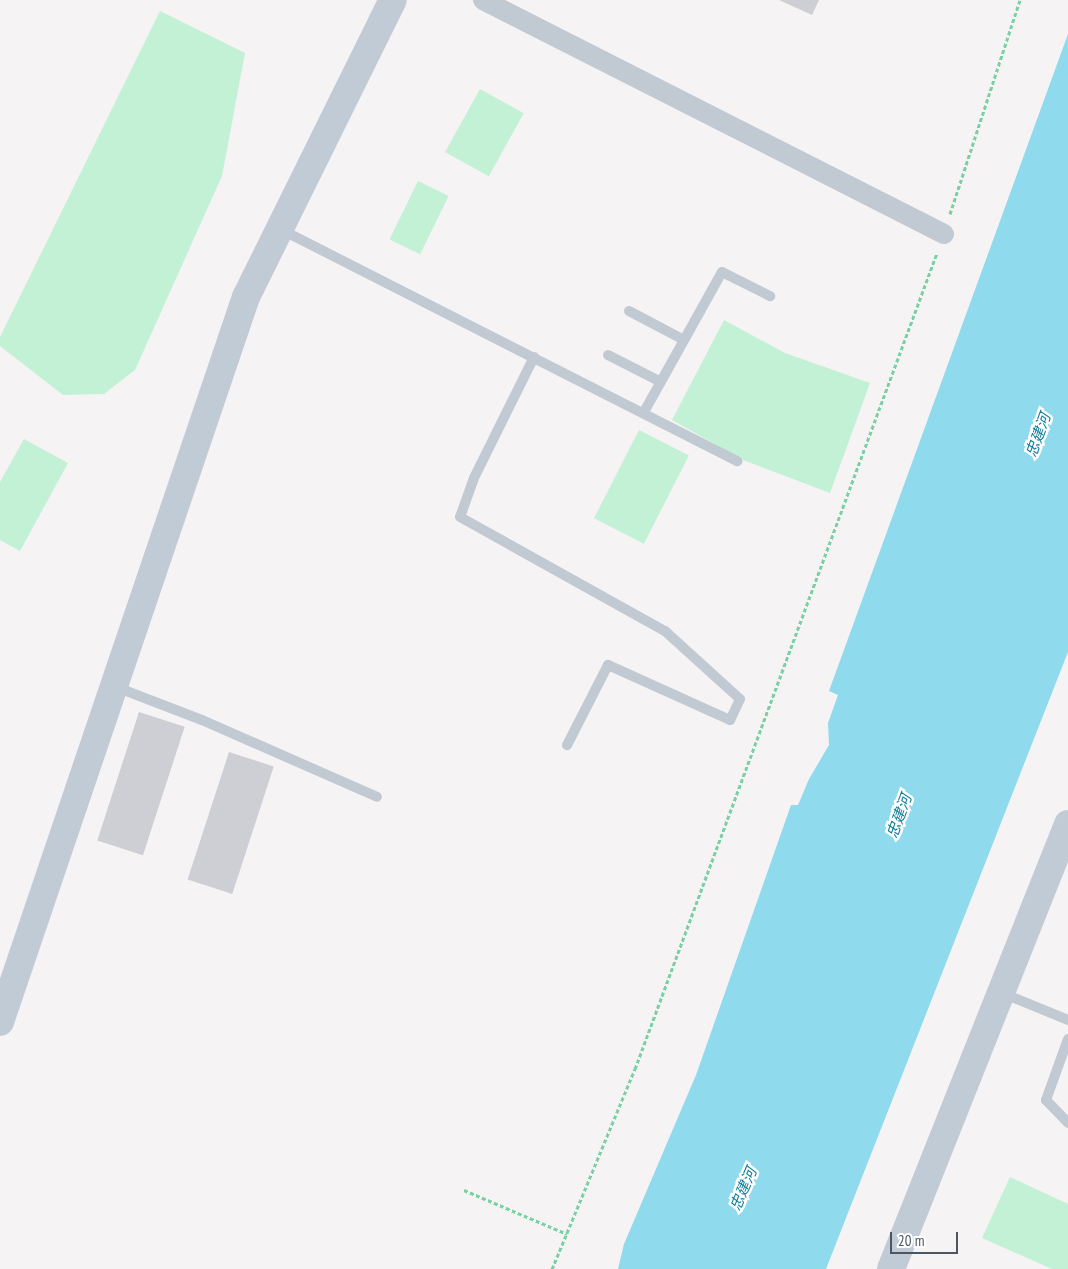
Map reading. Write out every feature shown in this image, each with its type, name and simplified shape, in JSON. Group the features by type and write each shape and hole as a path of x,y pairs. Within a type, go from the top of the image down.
{"street":[{"path":"0,1022 112,686 246,296 393,0"},
{"path":"483,0 944,234"},
{"path":"891,1269 1068,825"}],"lane":[{"path":"279,229 738,461"},
{"path":"644,412 722,272 770,296"},
{"path":"629,310 684,340"},
{"path":"608,355 661,382"},
{"path":"534,357 474,478 460,517 665,631 740,699 730,720 608,665 567,745"},
{"path":"112,686 202,720 378,797"},
{"path":"1001,992 1068,1020"},
{"path":"1068,1039 1046,1100 1068,1123"}],"path":[{"path":"552,1269 635,1069 944,234 1020,0"},
{"path":"464,1190 567,1234"}],"green space":[{"path":"160,11 245,53 222,176 135,370 104,394 63,395 0,346 0,337"},
{"path":"480,89 524,113 489,176 445,152"},
{"path":"418,181 449,196 420,254 390,239"},
{"path":"724,320 785,353 870,383 830,493 743,460 672,420"},
{"path":"639,430 689,455 644,544 594,518"},
{"path":"24,439 68,463 20,551 0,540 0,482"},
{"path":"1010,1177 1068,1204 1068,1269 1052,1269 982,1238"}],"water":[{"name":"忠建河","path":"1068,34 1068,652 826,1269 618,1269 624,1244 696,1075 791,805 798,805 809,779 829,745 828,723 838,695 829,691"}],"building":[{"path":"779,0 819,0 812,15"},
{"path":"139,712 185,727 143,855 97,840"},
{"path":"229,752 274,767 232,894 188,879"}]}
